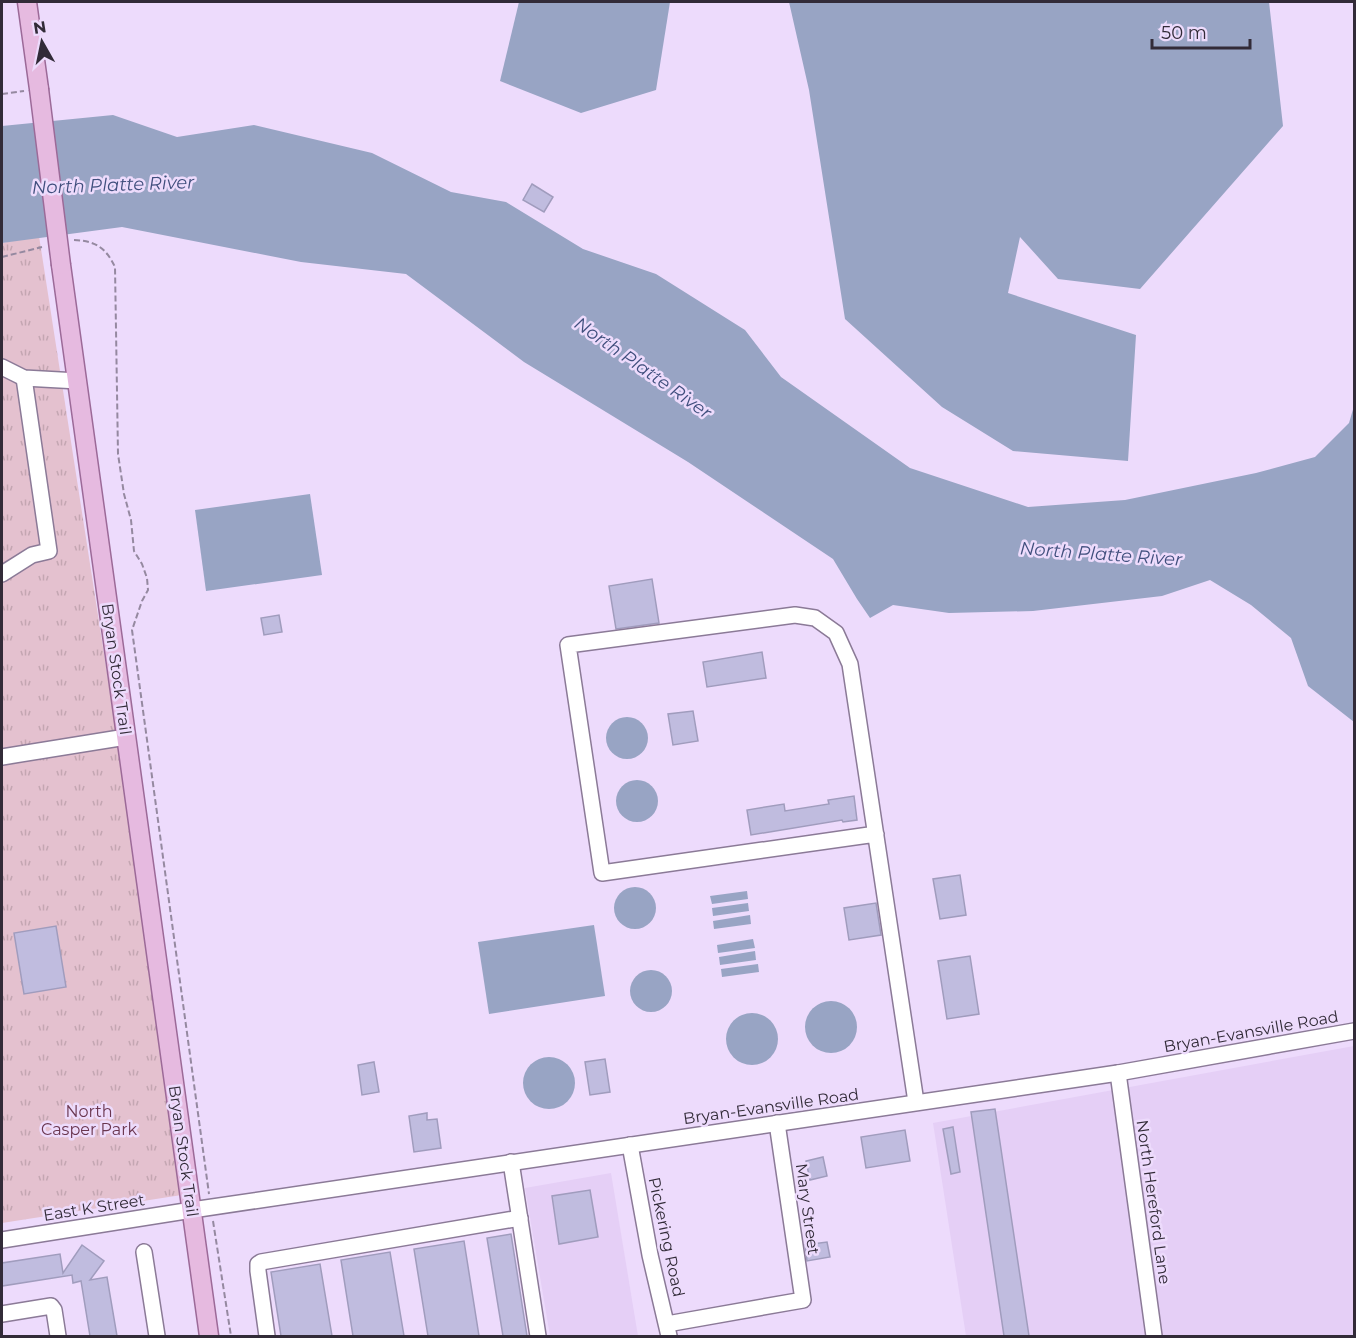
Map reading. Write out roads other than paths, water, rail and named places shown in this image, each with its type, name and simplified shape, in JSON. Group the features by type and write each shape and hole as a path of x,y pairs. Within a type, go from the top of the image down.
{"main road":[{"name":"Bryan Stock Trail","path":"27,2 61,265 209,1336"}],"street":[{"path":"2,367 24,378 78,381"},
{"path":"2,574 32,555 49,551 24,378"},
{"path":"876,834 602,873 568,645 795,615 815,618 836,633 850,664 876,834 916,1102"},
{"path":"2,757 126,737"},
{"name":"Bryan-Evansville Road","path":"192,1210 1118,1073 1354,1031"},
{"name":"North Hereford Lane","path":"1118,1073 1154,1336"},
{"name":"Mary Street","path":"668,1330 803,1300 777,1123"},
{"name":"Pickering Road","path":"630,1145 650,1255 668,1330"},
{"path":"511,1162 538,1336"},
{"name":"East K Street","path":"2,1240 192,1210"},
{"path":"267,1336 258,1271 258,1264 261,1262 520,1218"},
{"path":"144,1252 157,1336"},
{"path":"2,1314 51,1306 54,1310 58,1336"}],"water":[{"path":"519,2 670,2 656,90 581,113 500,81"},
{"path":"789,2 1269,2 1283,126 1140,289 1058,279 1020,237 1008,293 1136,335 1128,461 1013,451 942,407 845,319 809,90"},
{"name":"North Platte River","path":"113,115 177,137 254,125 372,153 451,192 506,202 583,249 656,274 745,330 781,377 910,468 1028,507 1125,500 1256,473 1315,457 1349,423 1354,406 1354,722 1308,686 1291,638 1251,605 1210,580 1162,596 1033,611 949,613 893,605 870,618 833,559 688,462 524,362 406,274 301,262 122,227 2,243 2,126"},
{"path":"310,494 322,575 206,591 195,510"},
{"path":"627,717 635,718 642,723 647,730 647,746 642,753 635,758 627,759 619,758 612,753 607,746 606,738 607,730 612,723 619,718"},
{"path":"637,780 645,781 652,786 657,793 657,809 652,816 645,821 637,822 629,821 622,816 617,809 616,801 617,793 622,786 629,781"},
{"path":"635,887 643,888 650,893 655,900 655,916 650,923 643,928 635,929 627,928 620,923 615,916 614,908 615,900 620,893 627,888"},
{"path":"747,891 748,899 712,904 710,896"},
{"path":"748,903 749,911 713,916 712,908"},
{"path":"750,915 751,924 714,929 713,921"},
{"path":"594,925 605,996 489,1014 478,942"},
{"path":"753,939 755,948 718,953 717,945"},
{"path":"755,951 756,960 720,965 719,957"},
{"path":"758,964 759,972 722,977 721,969"},
{"path":"651,970 659,971 666,976 671,983 671,999 666,1006 659,1011 651,1012 643,1011 636,1006 631,999 630,991 631,983 636,976 643,971"},
{"path":"831,1001 841,1003 849,1009 855,1017 857,1027 855,1037 849,1045 841,1051 831,1053 821,1051 813,1045 807,1037 805,1027 807,1017 813,1009 821,1003"},
{"path":"752,1013 762,1015 770,1021 776,1029 778,1039 776,1049 770,1057 762,1063 752,1065 742,1063 734,1057 728,1049 726,1039 728,1029 734,1021 742,1015"},
{"path":"549,1057 559,1059 567,1065 573,1073 575,1083 573,1093 567,1101 559,1107 549,1109 539,1107 531,1101 525,1093 523,1083 525,1073 531,1065 539,1059"}],"park label":[{"name":"North Casper Park","path":"89,1120"}]}
